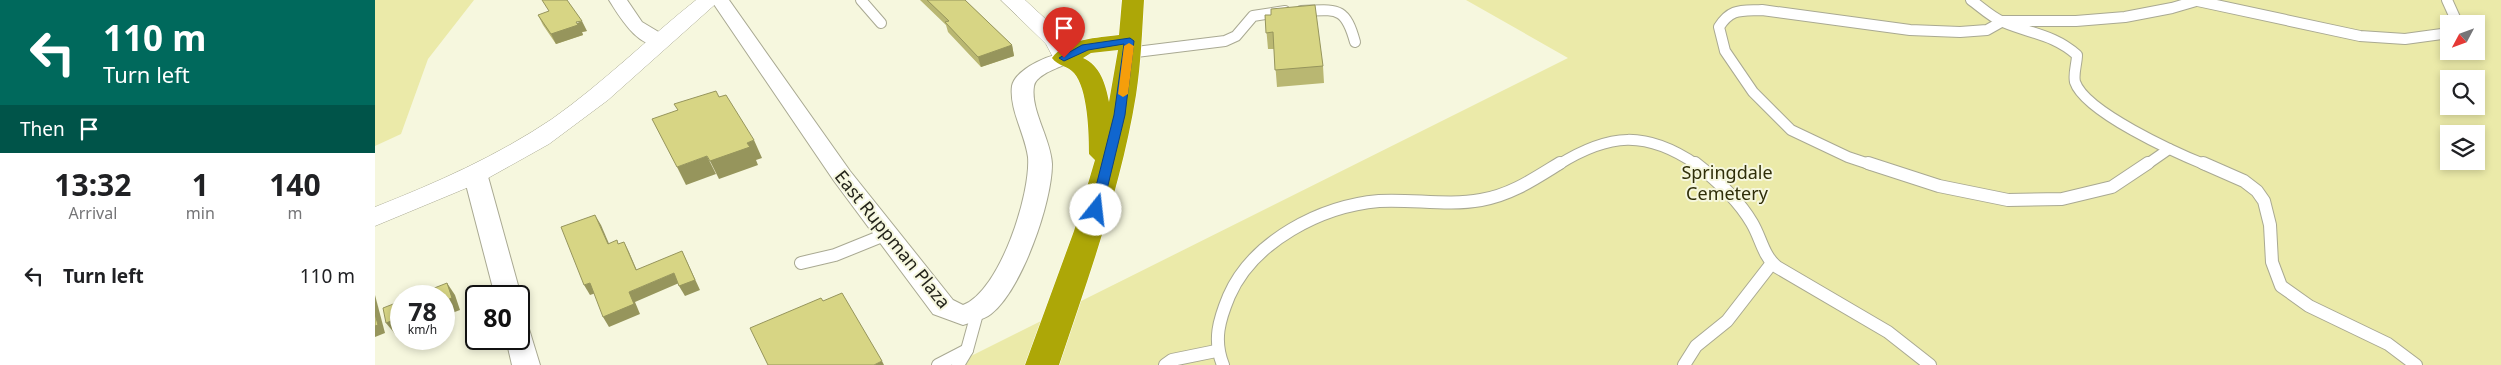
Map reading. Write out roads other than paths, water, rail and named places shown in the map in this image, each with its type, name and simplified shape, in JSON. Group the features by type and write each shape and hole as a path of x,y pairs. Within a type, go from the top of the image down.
{"highway":[{"path":"1042,365 1096,210 1119,115 1129,47 1133,0"},
{"path":"1068,49 1129,47"},
{"path":"1068,49 1082,67 1096,98 1102,148 1096,210"}],"street":[{"path":"618,0 635,26 661,42"},
{"path":"375,217 475,173 561,125 605,91 709,0"},
{"name":"East Ruppman Plaza","path":"720,0 786,98 887,234 943,307 949,312 958,314 978,310 991,301 1005,278 1037,196 1040,162 1023,90 1024,81 1068,49"},
{"path":"1012,0 1068,49"},
{"path":"475,173 505,285"},
{"path":"522,350 526,365"}],"lane":[{"path":"861,0 881,23"},
{"path":"1971,0 2003,22 2051,36 2065,44 2077,55 2075,82 2082,95 2101,110 2169,149 2234,177 2257,191 2266,206 2269,221 2270,262 2280,286 2311,309 2373,338 2408,357 2415,365"},
{"path":"2169,149 2112,187 2062,199 2008,200 1939,186 1848,157 1791,130 1753,92 1725,51 1719,27 1727,14 1743,8 1772,8 1829,15 1919,31 1978,31 2003,22 2107,21 2172,9 2195,0 2324,30 2369,37 2408,40 2440,35"},
{"path":"2447,0 2453,8 2455,15"},
{"path":"1129,47 1225,41 1236,36 1253,16 1277,11 1334,11 1349,20 1355,42"},
{"path":"1223,365 1216,351 1221,313 1235,283 1251,261 1275,242 1302,227 1332,212 1364,203 1463,202 1494,198 1525,185 1575,152 1615,140 1640,139 1671,150 1721,184 1741,205 1772,264 1885,330 1930,365"},
{"path":"801,263 835,255 887,234"},
{"path":"1684,365 1696,346 1727,320 1772,264"},
{"path":"958,365 967,350 978,310"},
{"path":"938,365 967,350"},
{"path":"1165,365 1172,360 1216,351"}],"park label":[{"name":"Springdale Cemetery","path":"1727,182"}]}
